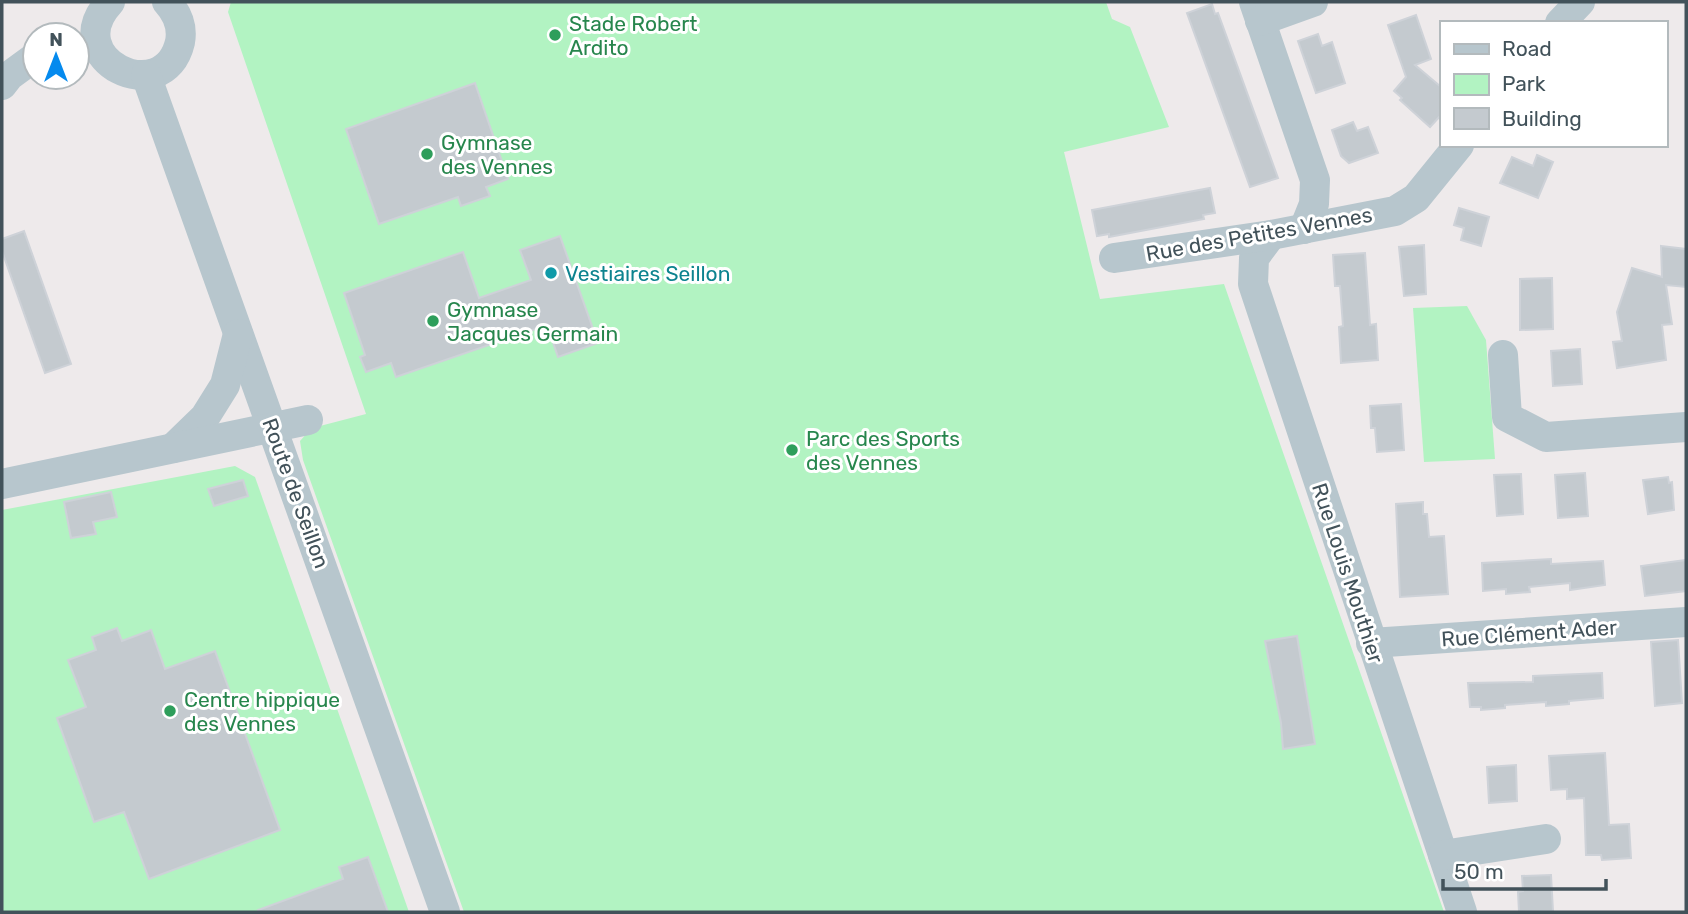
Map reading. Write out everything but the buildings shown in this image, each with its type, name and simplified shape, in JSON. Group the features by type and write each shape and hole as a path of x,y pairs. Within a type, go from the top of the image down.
{"street":[{"path":"91,31 102,10 110,2"},
{"path":"91,42 107,62 125,73 146,75 159,70 170,61 178,49 181,36 179,21 174,9 167,2"},
{"path":"1304,229 1314,204 1315,180 1257,11 1312,2"},
{"path":"1562,21 1580,2"},
{"path":"2,85 21,67"},
{"name":"Route de Seillon","path":"146,75 445,912"},
{"name":"Rue des Petites Vennes","path":"1114,258 1271,235 1395,211 1416,198 1457,147"},
{"name":"Rue Louis Mouthier","path":"1271,235 1254,258 1253,284 1462,912"},
{"path":"173,448 205,417 225,386 238,334"},
{"path":"1503,355 1507,417 1546,437 1686,428"},
{"path":"2,484 308,420"},
{"name":"Rue Clément Ader","path":"1371,643 1686,622"},
{"path":"1443,855 1546,839"}],"green space":[{"name":"Parc des Sports des Vennes","path":"231,2 1106,2 1112,19 1130,27 1169,127 1064,152 1100,299 1224,284 1444,912 464,912 303,460 300,441 310,430 366,414 228,12"},
{"path":"1467,306 1486,340 1495,459 1424,462 1413,308"},
{"name":"Centre hippique des Vennes","path":"235,466 255,477 409,912 2,912 2,510"}],"place":[{"name":"Stade Robert Ardito","path":"555,35"},
{"name":"Gymnase des Vennes","path":"427,154"},
{"name":"Vestiaires Seillon","path":"551,273"},
{"name":"Gymnase Jacques Germain","path":"433,321"},
{"name":"Parc des Sports des Vennes","path":"792,450"},
{"name":"Centre hippique des Vennes","path":"170,711"}]}
